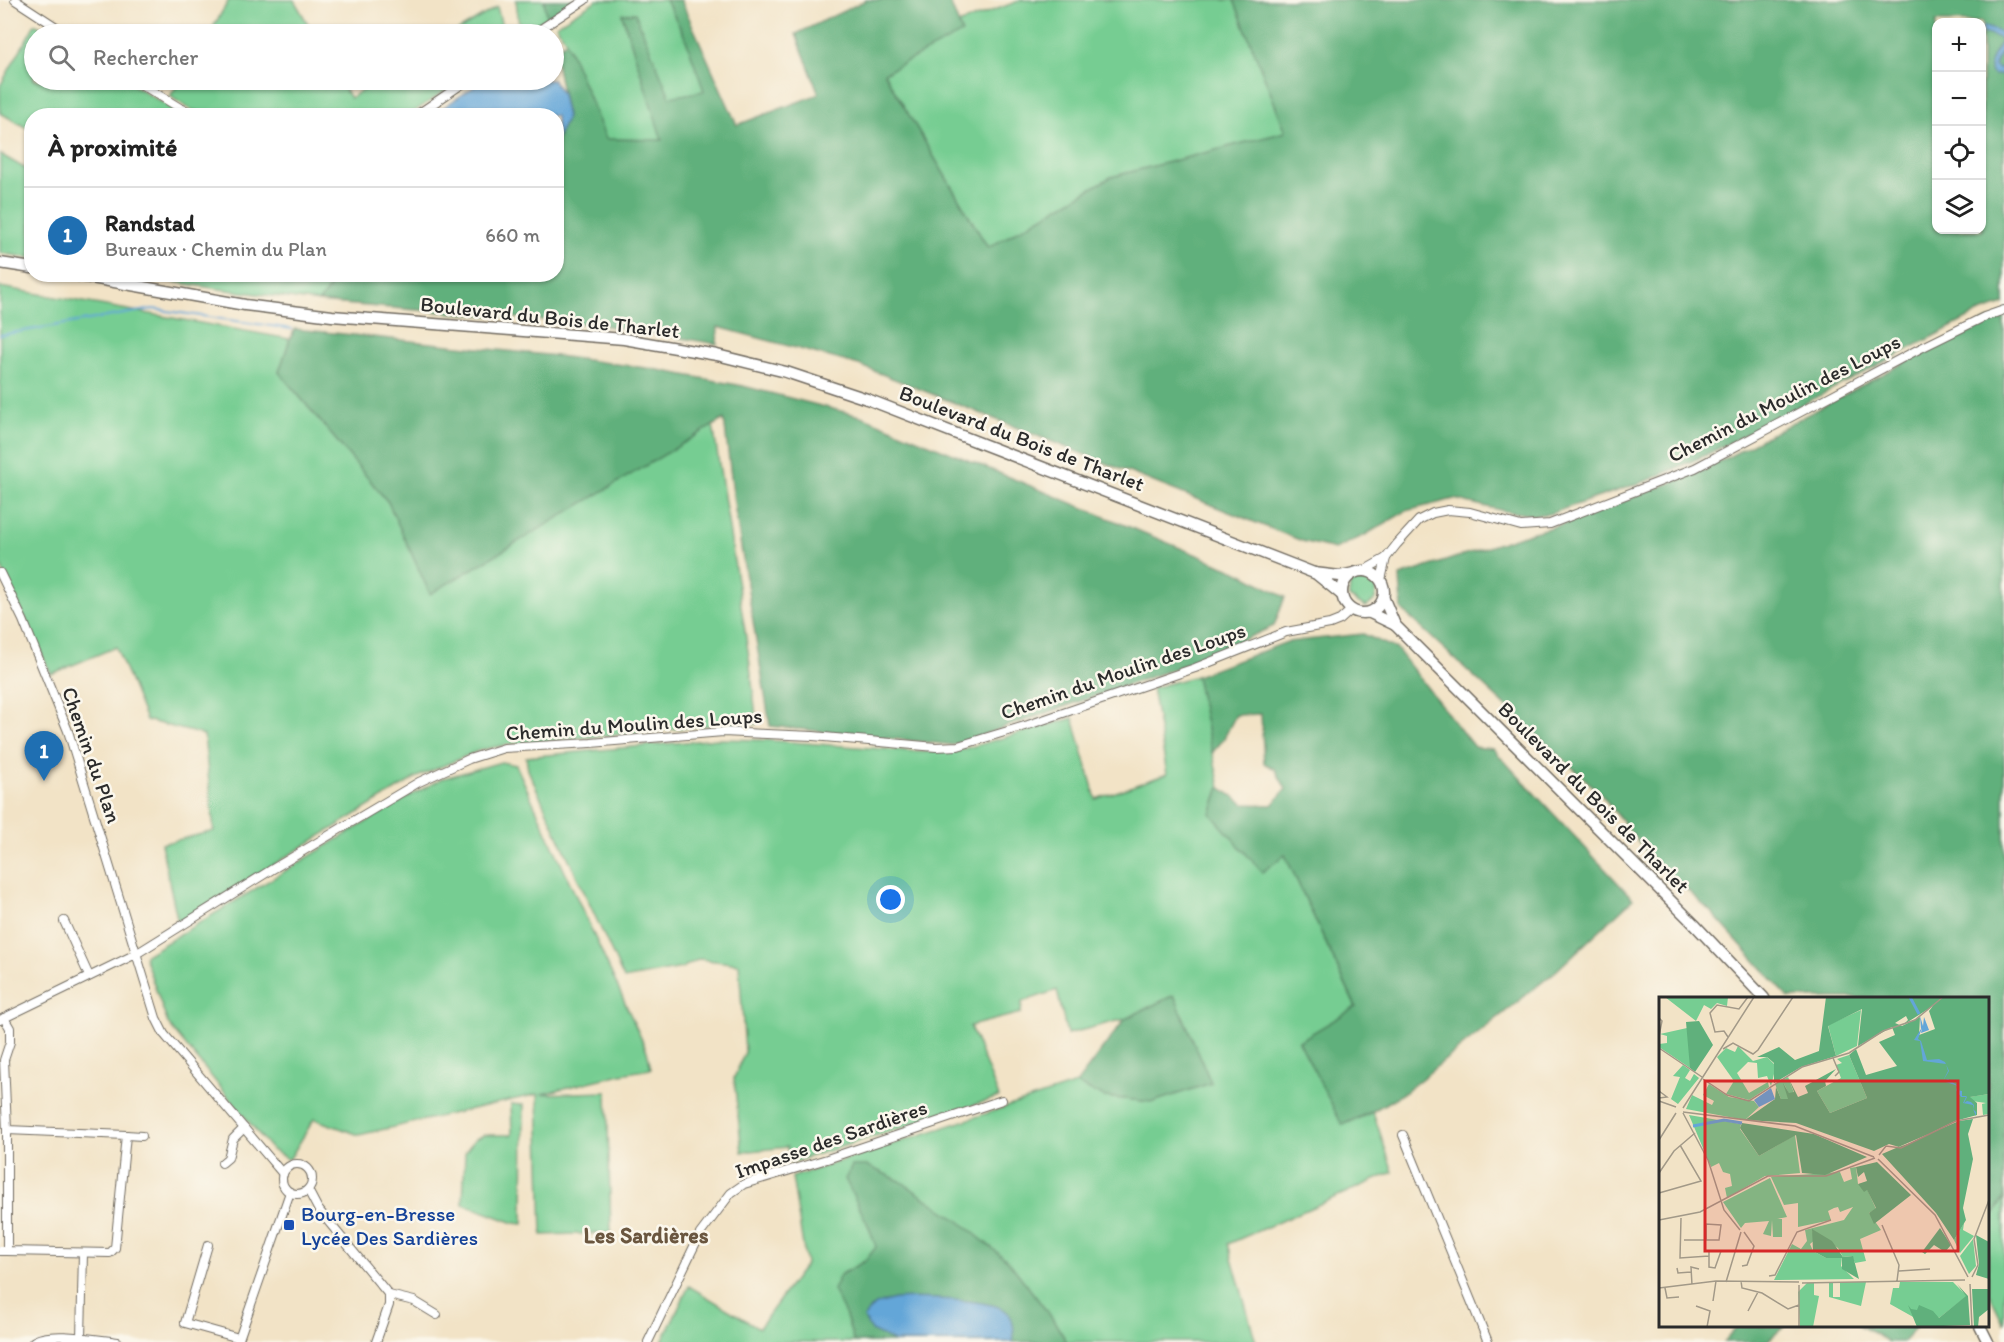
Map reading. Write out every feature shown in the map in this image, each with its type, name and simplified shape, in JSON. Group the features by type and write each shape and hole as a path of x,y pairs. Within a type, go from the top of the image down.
{"main road":[{"path":"0,263 24,267"},
{"name":"Boulevard du Bois de Tharlet","path":"114,282 245,305 332,316 624,339 717,355 786,372 867,399 1314,573 1340,576 1359,572"},
{"path":"1359,572 1370,572 1381,580 1384,586 1384,599 1376,610 1363,614 1351,610 1346,605 1342,595 1346,580 1359,572"},
{"name":"Boulevard du Bois de Tharlet","path":"1314,573 1342,595"},
{"name":"Boulevard du Bois de Tharlet","path":"1384,599 1395,625"},
{"name":"Boulevard du Bois de Tharlet","path":"1370,613 1395,625 1694,924 1762,997"},
{"path":"1980,1327 1988,1342"}],"street":[{"path":"15,0 52,24"},
{"path":"548,24 585,0"},
{"path":"150,90 180,108"},
{"path":"427,108 453,90"},
{"name":"Chemin du Moulin des Loups","path":"1381,580 1386,558 1408,529 1433,513 1448,510 1470,512 1521,526 1550,524 1695,468 1919,349 1984,317 2004,310"},
{"name":"Chemin du Moulin des Loups","path":"1359,572 1386,558"},
{"name":"Chemin du Plan","path":"0,573 23,620 68,730 156,1018 164,1034 283,1174"},
{"name":"Chemin du Moulin des Loups","path":"2,1019 136,954 419,782 469,759 504,748 723,732 958,747 1195,668 1286,632 1330,624 1340,620 1351,610"},
{"path":"64,921 89,976"},
{"path":"2,1019 10,1028 10,1042 4,1060 7,1130 3,1251 110,1253 115,1248 126,1135"},
{"name":"Impasse des Sardières","path":"648,1342 700,1234 731,1192 744,1184 827,1159 1002,1100"},
{"path":"222,1163 228,1158 233,1139 244,1128"},
{"path":"7,1130 142,1136"},
{"path":"1403,1135 1488,1342"},
{"path":"266,1154 291,1165 301,1164 311,1172 312,1183 308,1190 299,1194 290,1192 283,1184 283,1174 291,1165"},
{"path":"308,1190 318,1209 389,1295 414,1301 437,1315"},
{"path":"208,1245 185,1323 239,1340 290,1192"},
{"path":"81,1338 82,1253"},
{"path":"376,1342 389,1305 389,1295"},
{"path":"33,1342 41,1337 118,1342"}],"green space":[{"path":"229,0 294,0 308,24 215,24"},
{"path":"516,0 544,0 547,17 537,24 519,24"},
{"path":"544,0 574,0 547,17"},
{"path":"597,0 666,0 685,37 705,91 670,98 635,13 622,15 663,140 606,139 564,38 564,24 558,24"},
{"path":"666,0 681,0 737,125 819,94 796,34 866,0 952,0 950,2 962,33 884,73 988,248 1111,177 1286,132 1234,0 2004,0 2004,304 1978,313 1704,456 1649,480 1549,514 1533,515 1504,511 1454,499 1406,511 1365,535 1335,549 1302,541 859,365 718,327 717,344 601,325 319,302 334,282 564,282 564,124 567,117 562,90 564,90 564,43 566,41 606,139 662,140 622,14 635,13 670,97 704,91 685,37"},
{"path":"1021,0 1234,0 1286,132 1111,177 988,248 884,73 961,33 958,24"},
{"path":"497,7 501,24 469,24"},
{"path":"24,43 24,90 142,90 171,108 24,108 24,126 0,113 0,86"},
{"path":"174,90 345,90 350,98 363,90 446,90 419,108 188,108 170,96"},
{"path":"0,154 24,168 24,257 0,253"},
{"path":"174,282 334,282 319,302"},
{"path":"0,287 290,339 279,372 388,502 430,594 713,425 749,657 757,724 711,725 516,743 480,750 417,777 178,923 161,844 214,831 204,735 146,720 116,647 51,674 0,564"},
{"path":"2004,315 2004,1198 1989,1222 1989,997 1788,997 1711,912 1649,855 1600,793 1402,610 1400,576 1564,524 1704,470 1984,322"},
{"path":"295,329 557,356 653,369 743,386 864,417 1243,574 1285,597 1274,626 1194,662 953,745 770,726 735,510 724,419 430,594 388,502 279,372"},
{"path":"1355,580 1373,582 1377,589 1375,600 1366,607 1349,597 1350,585"},
{"path":"1363,634 1397,649 1474,747 1493,749 1633,899 1556,971 1405,1092 1373,1111 1342,1125 1299,1041 1356,1007 1285,855 1262,872 1211,814 1220,787 1244,804 1272,805 1286,789 1275,769 1264,763 1261,714 1236,715 1223,740 1212,753 1196,676 1287,642"},
{"path":"1196,676 1220,787 1211,814 1285,855 1356,1008 1299,1041 1343,1125 1373,1112 1393,1172 1228,1244 1256,1342 1067,1342 1052,1318 1009,1262 959,1221 900,1181 852,1166 869,1228 877,1247 865,1261 840,1275 846,1316 854,1342 662,1342 689,1286 759,1328 806,1264 792,1177 1076,1084 1105,1097 1153,1102 1211,1083 1174,995 1125,1019 1067,1034 1057,990 1022,1002 1021,1013 970,1026 999,1097 790,1163 787,1147 742,1152 734,1078 745,1052 739,964 699,959 682,968 624,979 528,770 526,757 717,739 765,740 923,752 960,750 1073,718 1096,799 1167,774 1152,688"},
{"path":"501,762 516,765 647,1051 651,1069 541,1094 607,1092 611,1233 542,1235 538,1094 359,1135 314,1119 289,1160 272,1150 168,1024 144,956 441,779"},
{"path":"1174,995 1211,1083 1153,1102 1105,1097 1076,1084 1125,1019"},
{"path":"511,1104 524,1105 523,1224 514,1223 463,1204 465,1152 475,1139 484,1135 512,1135"},
{"path":"852,1166 868,1166 900,1181 959,1221 1009,1262 1052,1318 1067,1342 854,1342 846,1316 833,1290 840,1275 865,1261 876,1247 869,1227 845,1179"},
{"path":"2004,1198 2004,1324 1989,1293 1989,1222"},
{"path":"1737,1327 1784,1327 1766,1342 1724,1342"},
{"path":"1863,1327 1916,1327 1902,1342 1889,1342"}],"water":[{"path":"1986,27 2004,33 2004,48 1995,66 2004,68 2004,74 1994,75 1990,69 1991,61 2001,42 2000,38 1986,34"},
{"path":"469,90 559,90 567,117 564,124 564,108 442,108"},
{"path":"895,1299 970,1301 998,1307 1011,1317 1014,1330 1013,1342 895,1342 871,1331 864,1318 873,1307"}],"waterway":[{"path":"0,335 153,309 292,329"}],"place":[{"name":"Randstad","path":"44,781"},
{"name":"Bourg-en-Bresse Lycée Des Sardières","path":"289,1225"}],"district":[{"name":"Les Sardières","path":"646,1235"}]}
